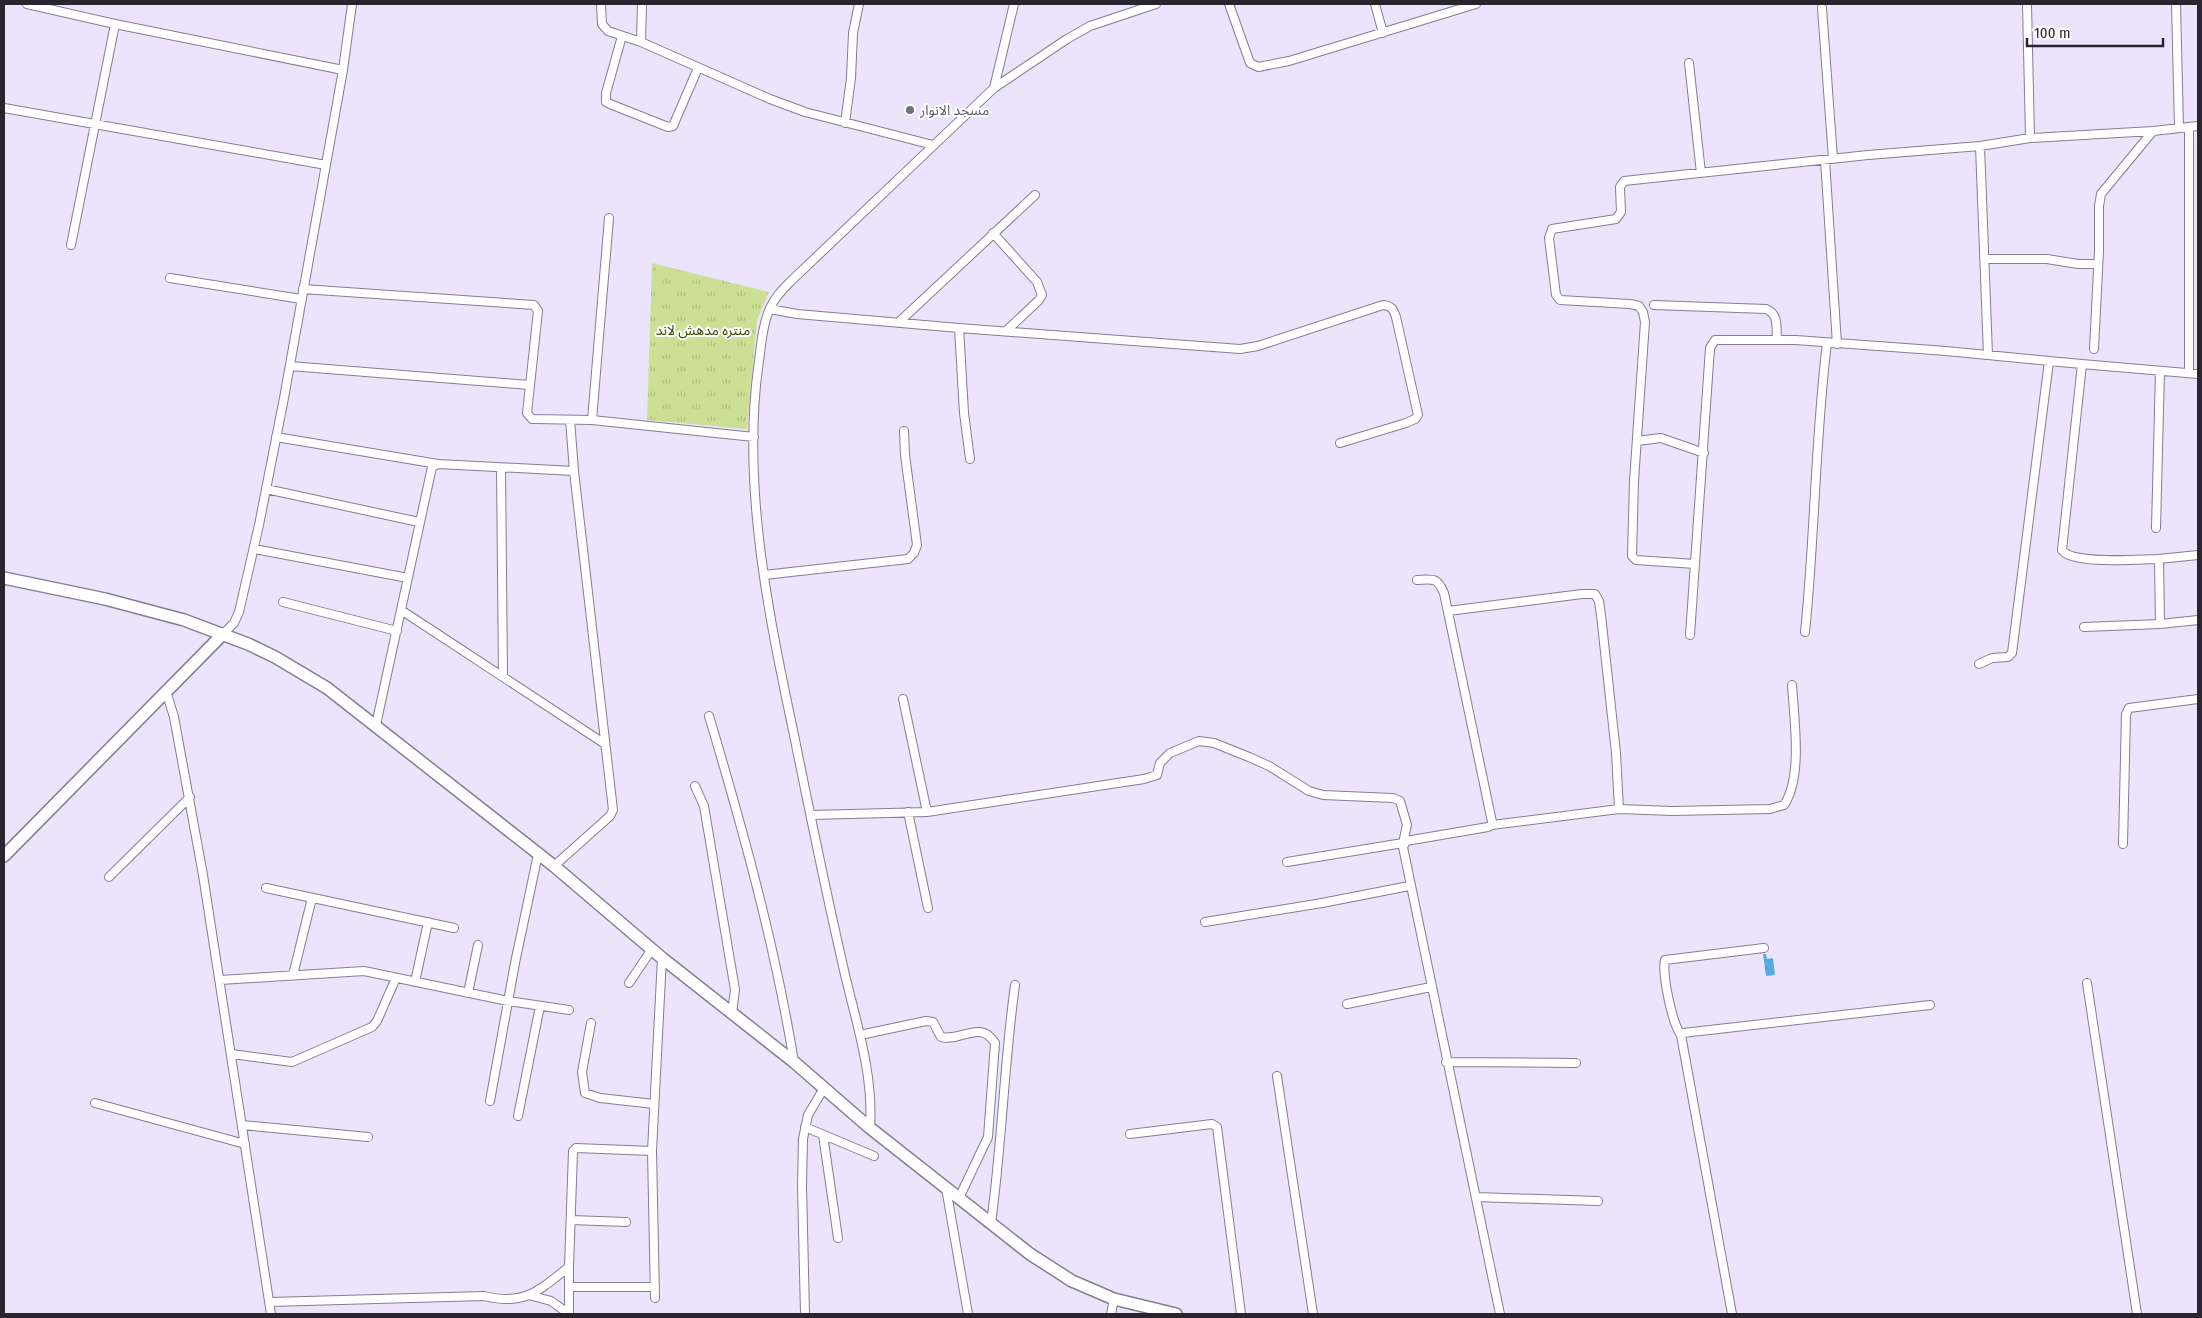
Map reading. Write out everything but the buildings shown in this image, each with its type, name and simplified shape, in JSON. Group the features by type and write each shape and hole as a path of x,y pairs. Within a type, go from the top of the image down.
{"main road":[{"path":"4,578 155,611 223,634 275,657 327,688 554,866 662,958 794,1062 870,1128 1030,1254 1072,1281 1114,1299 1176,1314"},
{"path":"4,856 223,634"}],"street":[{"path":"27,4 115,24 343,70"},
{"path":"223,634 234,623 239,612 254,549 290,366 343,70 352,4"},
{"path":"601,4 602,24 608,30 641,42 770,100 845,123 933,145"},
{"path":"641,42 642,4"},
{"path":"845,123 852,78 853,32 859,4"},
{"path":"994,88 1014,4"},
{"path":"870,1128 872,1102 870,1081 810,815 776,649 764,575 756,496 754,438 756,387 762,338 770,309 775,299 791,281 994,88 1067,39 1090,26 1156,4"},
{"path":"1229,4 1250,63 1258,67 1289,62 1476,4"},
{"path":"1375,4 1383,34"},
{"path":"2027,4 2030,138"},
{"path":"2176,4 2179,127"},
{"path":"1822,8 1837,344"},
{"path":"71,245 115,24"},
{"path":"622,36 606,93 606,102 610,104 668,127 673,126 676,123 698,68"},
{"path":"1689,63 1701,173"},
{"path":"4,108 326,165"},
{"path":"1695,564 1636,560 1632,556 1644,312 1639,306 1630,304 1560,300 1556,295 1549,232 1552,229 1611,220 1619,216 1621,212 1620,187 1624,181 1829,159 1980,146 2030,138 2153,131 2198,126"},
{"path":"2189,127 2189,374"},
{"path":"2094,349 2098,264 2098,206 2101,194 2153,131"},
{"path":"1980,146 1988,355"},
{"path":"898,323 1034,194"},
{"path":"592,420 610,218"},
{"path":"994,233 1037,282 1042,295 1005,332"},
{"path":"1985,260 2047,259 2078,264 2098,264"},
{"path":"170,278 301,299"},
{"path":"303,289 534,305 538,311 527,413 532,419 592,420 754,438"},
{"path":"1654,304 1766,309 1772,311 1776,317 1777,339"},
{"path":"770,309 797,314 898,323 1240,349 1258,346 1373,308 1389,305 1393,308 1396,317 1418,415 1406,424 1340,443"},
{"path":"959,328 964,413 970,459"},
{"path":"1690,635 1712,343 1715,340 1777,339 1988,355 2198,374"},
{"path":"1805,632 1812,567 1813,514 1824,371 1828,343"},
{"path":"1979,664 1992,658 2008,657 2012,653 2049,361"},
{"path":"2082,364 2062,550 2070,556 2088,559 2159,558 2198,555"},
{"path":"290,366 529,385"},
{"path":"2156,528 2160,371"},
{"path":"554,866 612,814 570,420"},
{"path":"764,575 908,559 914,553 917,545 905,455 904,431"},
{"path":"276,437 438,464 574,471"},
{"path":"1637,441 1661,438 1704,453"},
{"path":"376,725 430,472 434,465 438,464"},
{"path":"501,468 503,677"},
{"path":"266,490 420,522"},
{"path":"254,549 408,578"},
{"path":"2159,558 2160,624"},
{"path":"1417,580 1434,579 1440,584 1444,593 1492,825"},
{"path":"1448,611 1595,594 1599,601 1602,624 1616,753 1619,809"},
{"path":"283,602 396,631"},
{"path":"401,610 605,744"},
{"path":"2084,627 2160,624 2198,620"},
{"path":"1287,862 1403,843 1492,825 1619,809 1672,811 1770,810 1784,805 1792,787 1794,760 1792,685"},
{"path":"166,691 174,717 190,797 232,1054 271,1314"},
{"path":"2122,844 2126,714 2129,708 2198,698"},
{"path":"903,699 928,812"},
{"path":"709,716 740,821 785,1007 794,1062"},
{"path":"810,815 928,812 1144,779 1156,775 1160,764 1170,753 1199,741 1214,743 1256,760 1309,791 1324,795 1393,798 1400,801 1407,825 1403,843 1410,886 1500,1314"},
{"path":"695,786 704,806 735,990 732,1013"},
{"path":"109,878 190,797"},
{"path":"908,812 928,908"},
{"path":"490,1101 538,854"},
{"path":"1205,922 1322,903 1410,886"},
{"path":"266,888 454,928"},
{"path":"293,975 312,898"},
{"path":"415,982 428,922"},
{"path":"468,993 478,945"},
{"path":"1732,1314 1681,1035 1677,1028 1664,971 1665,960 1764,948"},
{"path":"629,983 652,949"},
{"path":"655,1298 652,1152 662,958"},
{"path":"220,980 355,971 508,1001 569,1010"},
{"path":"232,1054 292,1062 372,1027 378,1021 396,978"},
{"path":"2087,983 2137,1314"},
{"path":"991,1223 1001,1127 1006,1048 1015,985"},
{"path":"1347,1004 1431,987"},
{"path":"1681,1035 1683,1033 1795,1019 1930,1005"},
{"path":"518,1116 540,1006"},
{"path":"860,1035 926,1021 933,1022 940,1037 953,1038 969,1033 981,1032 990,1035 995,1043 988,1137 960,1198"},
{"path":"591,1023 582,1072 585,1093 600,1098 654,1104"},
{"path":"1446,1062 1576,1063"},
{"path":"1277,1076 1313,1314"},
{"path":"805,1314 802,1186 805,1127 812,1106 824,1088"},
{"path":"95,1103 245,1144"},
{"path":"1130,1134 1212,1124 1217,1127 1241,1314"},
{"path":"242,1125 368,1137"},
{"path":"805,1127 874,1156"},
{"path":"823,1135 838,1238"},
{"path":"569,1314 573,1151 576,1148 652,1152"},
{"path":"946,1188 968,1314"},
{"path":"1476,1197 1598,1201"},
{"path":"571,1220 626,1222"},
{"path":"270,1302 484,1296 502,1300 516,1300 529,1295 569,1267"},
{"path":"569,1287 655,1287"},
{"path":"529,1295 551,1301 569,1314"},
{"path":"1111,1314 1114,1299"}],"green space":[{"name":"منتره مدهش لاند","path":"652,263 769,292 757,320 747,429 647,420"}],"water":[{"path":"1763,954 1766,954 1767,959 1773,958 1775,975 1766,976"}],"place":[{"name":"مسجد الانوار","path":"910,110"}]}
